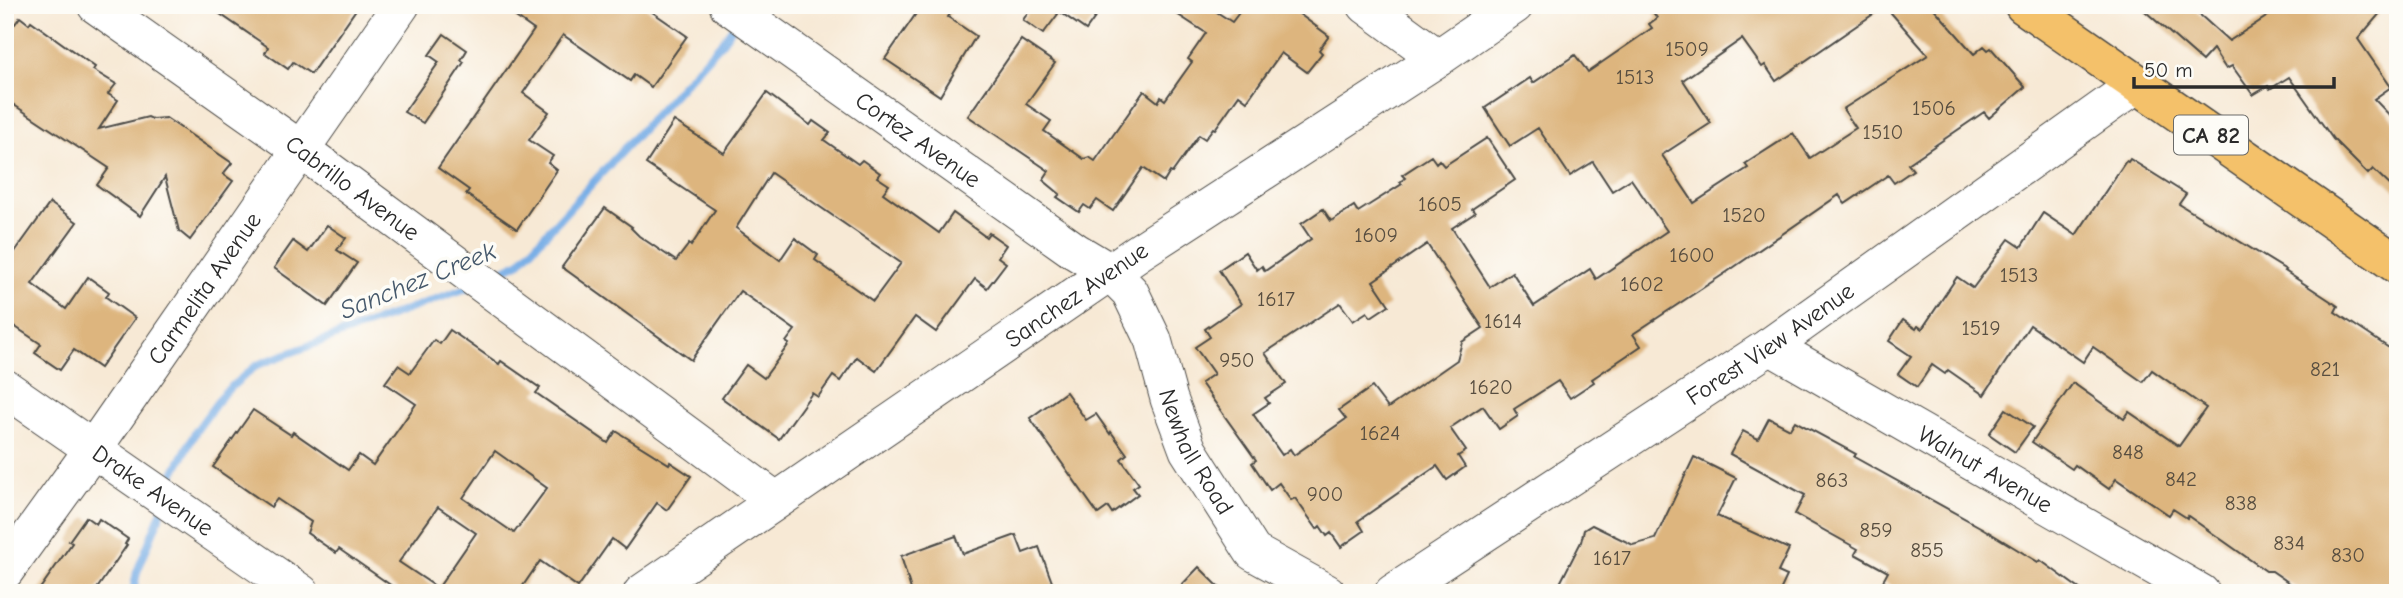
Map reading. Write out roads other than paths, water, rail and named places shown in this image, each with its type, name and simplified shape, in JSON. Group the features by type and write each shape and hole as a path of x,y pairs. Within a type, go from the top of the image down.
{"main road":[{"name":"CA 82","path":"2024,5 2398,265"}],"street":[{"name":"Cabrillo Avenue","path":"96,5 300,149 775,500"},
{"name":"Carmelita Avenue","path":"5,570 93,449 401,5"},
{"name":"Cortez Avenue","path":"728,5 1075,251 1110,272"},
{"path":"1366,5 1438,58"},
{"name":"Sanchez Avenue","path":"642,593 1110,272 1515,5"},
{"name":"Forest View Avenue","path":"1393,593 1770,346 2137,84"},
{"name":"Newhall Road","path":"1110,272 1130,292 1153,340 1169,399 1188,450 1253,552 1327,593"},
{"name":"Walnut Avenue","path":"1770,346 2202,593"},
{"name":"Drake Avenue","path":"5,388 302,593"}],"waterway":[{"name":"Sanchez Creek","path":"490,277 520,262 722,42 737,21"},
{"name":"Sanchez Creek","path":"169,491 174,473 196,431 224,393 257,365 469,287"},
{"name":"Sanchez Creek","path":"133,593 137,572 162,510"}]}
